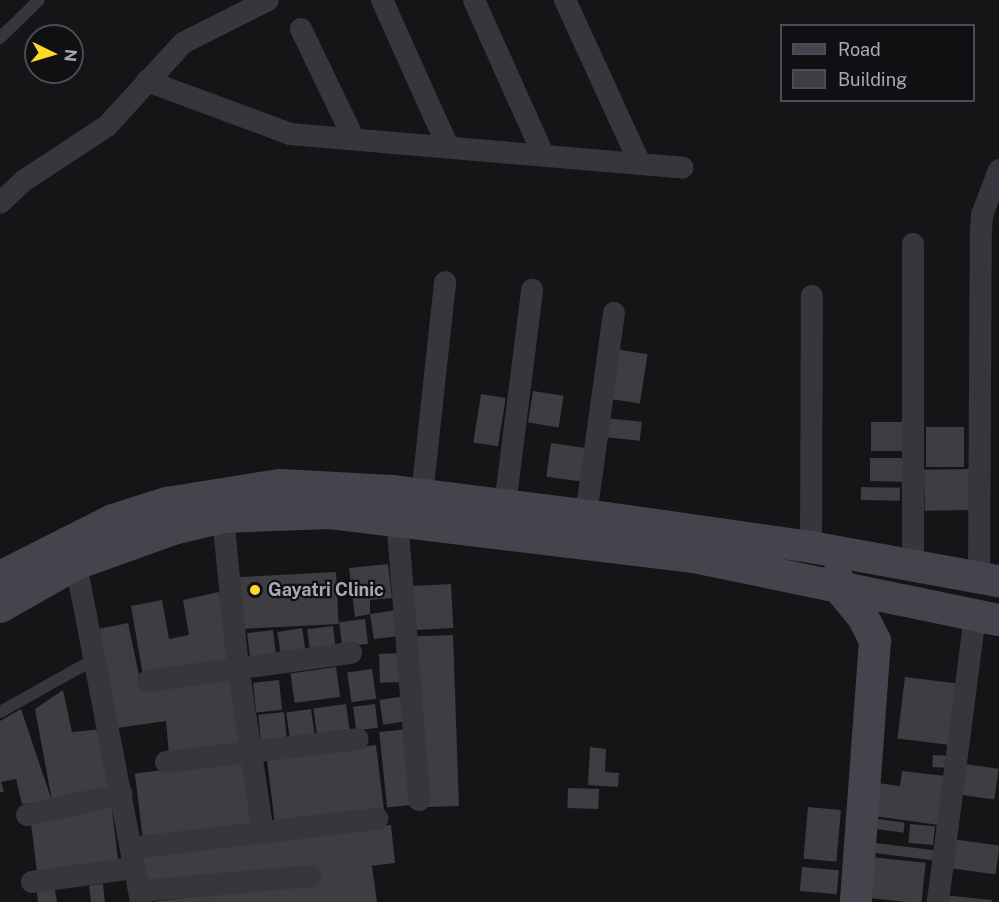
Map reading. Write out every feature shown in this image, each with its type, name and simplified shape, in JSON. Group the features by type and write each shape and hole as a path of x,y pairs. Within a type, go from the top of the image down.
{"main road":[{"path":"0,578 113,520 177,501 280,485 422,495 586,515 826,550 989,579"},
{"path":"0,607 76,564 172,529 223,518 330,513 398,518 694,557 836,584 992,620"},
{"path":"826,550 836,584 863,617 875,641 856,902"}],"street":[{"path":"0,203 25,180 107,126 190,38 268,0"},
{"path":"382,0 448,147"},
{"path":"474,0 543,154"},
{"path":"565,0 640,164"},
{"path":"301,29 354,139"},
{"path":"147,81 279,132 682,168"},
{"path":"989,579 981,230 982,215 999,170"},
{"path":"913,244 913,566"},
{"path":"422,495 445,282"},
{"path":"505,505 532,290"},
{"path":"812,296 826,550"},
{"path":"586,515 614,314"},
{"path":"223,518 238,666 263,833"},
{"path":"398,518 419,800"},
{"path":"76,564 140,896 310,876"},
{"path":"938,901 992,620"},
{"path":"148,681 238,666 351,654"},
{"path":"166,762 251,754 358,739"},
{"path":"27,815 122,794"},
{"path":"32,882 133,858 263,833 377,819"}],"lane":[{"path":"0,38 39,0"},
{"path":"0,712 95,659"}],"building":[{"path":"615,349 648,354 640,404 607,398"},
{"path":"533,391 564,396 559,427 528,423"},
{"path":"481,394 506,398 498,446 473,442"},
{"path":"605,418 642,422 640,441 603,437"},
{"path":"871,422 905,422 905,451 871,451"},
{"path":"926,427 964,427 964,467 926,467"},
{"path":"551,443 588,448 583,482 546,477"},
{"path":"870,458 902,458 902,466 907,466 907,482 870,481"},
{"path":"969,469 970,510 925,511 924,470"},
{"path":"861,487 900,488 900,501 861,500"},
{"path":"388,564 392,598 370,600 370,614 355,617 349,568"},
{"path":"336,572 339,624 242,629 239,577"},
{"path":"451,584 453,628 415,630 413,586"},
{"path":"219,592 232,661 143,676 131,606 162,600 169,639 189,635 183,600"},
{"path":"396,610 400,636 374,639 370,614"},
{"path":"365,619 368,644 342,647 339,622"},
{"path":"128,623 142,689 232,678 244,748 169,756 166,721 117,728 98,629"},
{"path":"333,626 336,651 310,654 307,629"},
{"path":"302,628 306,653 281,657 277,632"},
{"path":"273,630 276,656 250,659 247,633"},
{"path":"453,635 459,806 421,807 415,636"},
{"path":"404,653 405,682 380,683 379,654"},
{"path":"336,667 340,697 295,703 290,673"},
{"path":"372,669 376,699 351,702 347,672"},
{"path":"905,677 960,684 952,745 897,739"},
{"path":"279,680 282,710 256,713 253,683"},
{"path":"63,690 72,732 103,729 115,789 52,801 35,709"},
{"path":"405,696 409,721 383,725 379,700"},
{"path":"346,704 350,734 317,738 313,709"},
{"path":"375,704 378,728 356,731 353,707"},
{"path":"21,709 52,801 22,804 16,779 1,782 4,792 0,792 0,721"},
{"path":"311,709 315,739 290,742 286,712"},
{"path":"284,712 287,743 261,746 258,715"},
{"path":"408,729 416,805 387,808 379,732"},
{"path":"376,745 384,812 275,825 267,758"},
{"path":"590,747 606,749 605,772 619,773 618,787 588,785"},
{"path":"933,755 951,756 950,768 932,767"},
{"path":"244,760 252,827 143,840 135,773"},
{"path":"964,764 999,769 994,800 960,795"},
{"path":"902,771 945,776 939,825 874,816 878,783 900,786"},
{"path":"568,788 599,789 598,809 567,808"},
{"path":"111,802 119,865 37,875 30,812"},
{"path":"808,807 841,810 836,862 803,859"},
{"path":"878,819 905,823 903,833 877,829"},
{"path":"910,824 935,826 933,845 908,843"},
{"path":"391,825 395,863 338,870 372,866 377,902 151,902 319,882 317,874 143,885 140,852"},
{"path":"952,839 999,846 995,874 948,868"},
{"path":"875,843 935,850 933,860 874,853"},
{"path":"871,857 926,863 922,902 867,898"},
{"path":"802,867 839,870 837,894 800,891"},
{"path":"103,884 105,902 91,902 89,885"},
{"path":"36,887 55,890 57,902 38,902"},
{"path":"943,895 992,900 992,902 943,902"}],"place":[{"name":"Gayatri Clinic","path":"255,590"}]}
